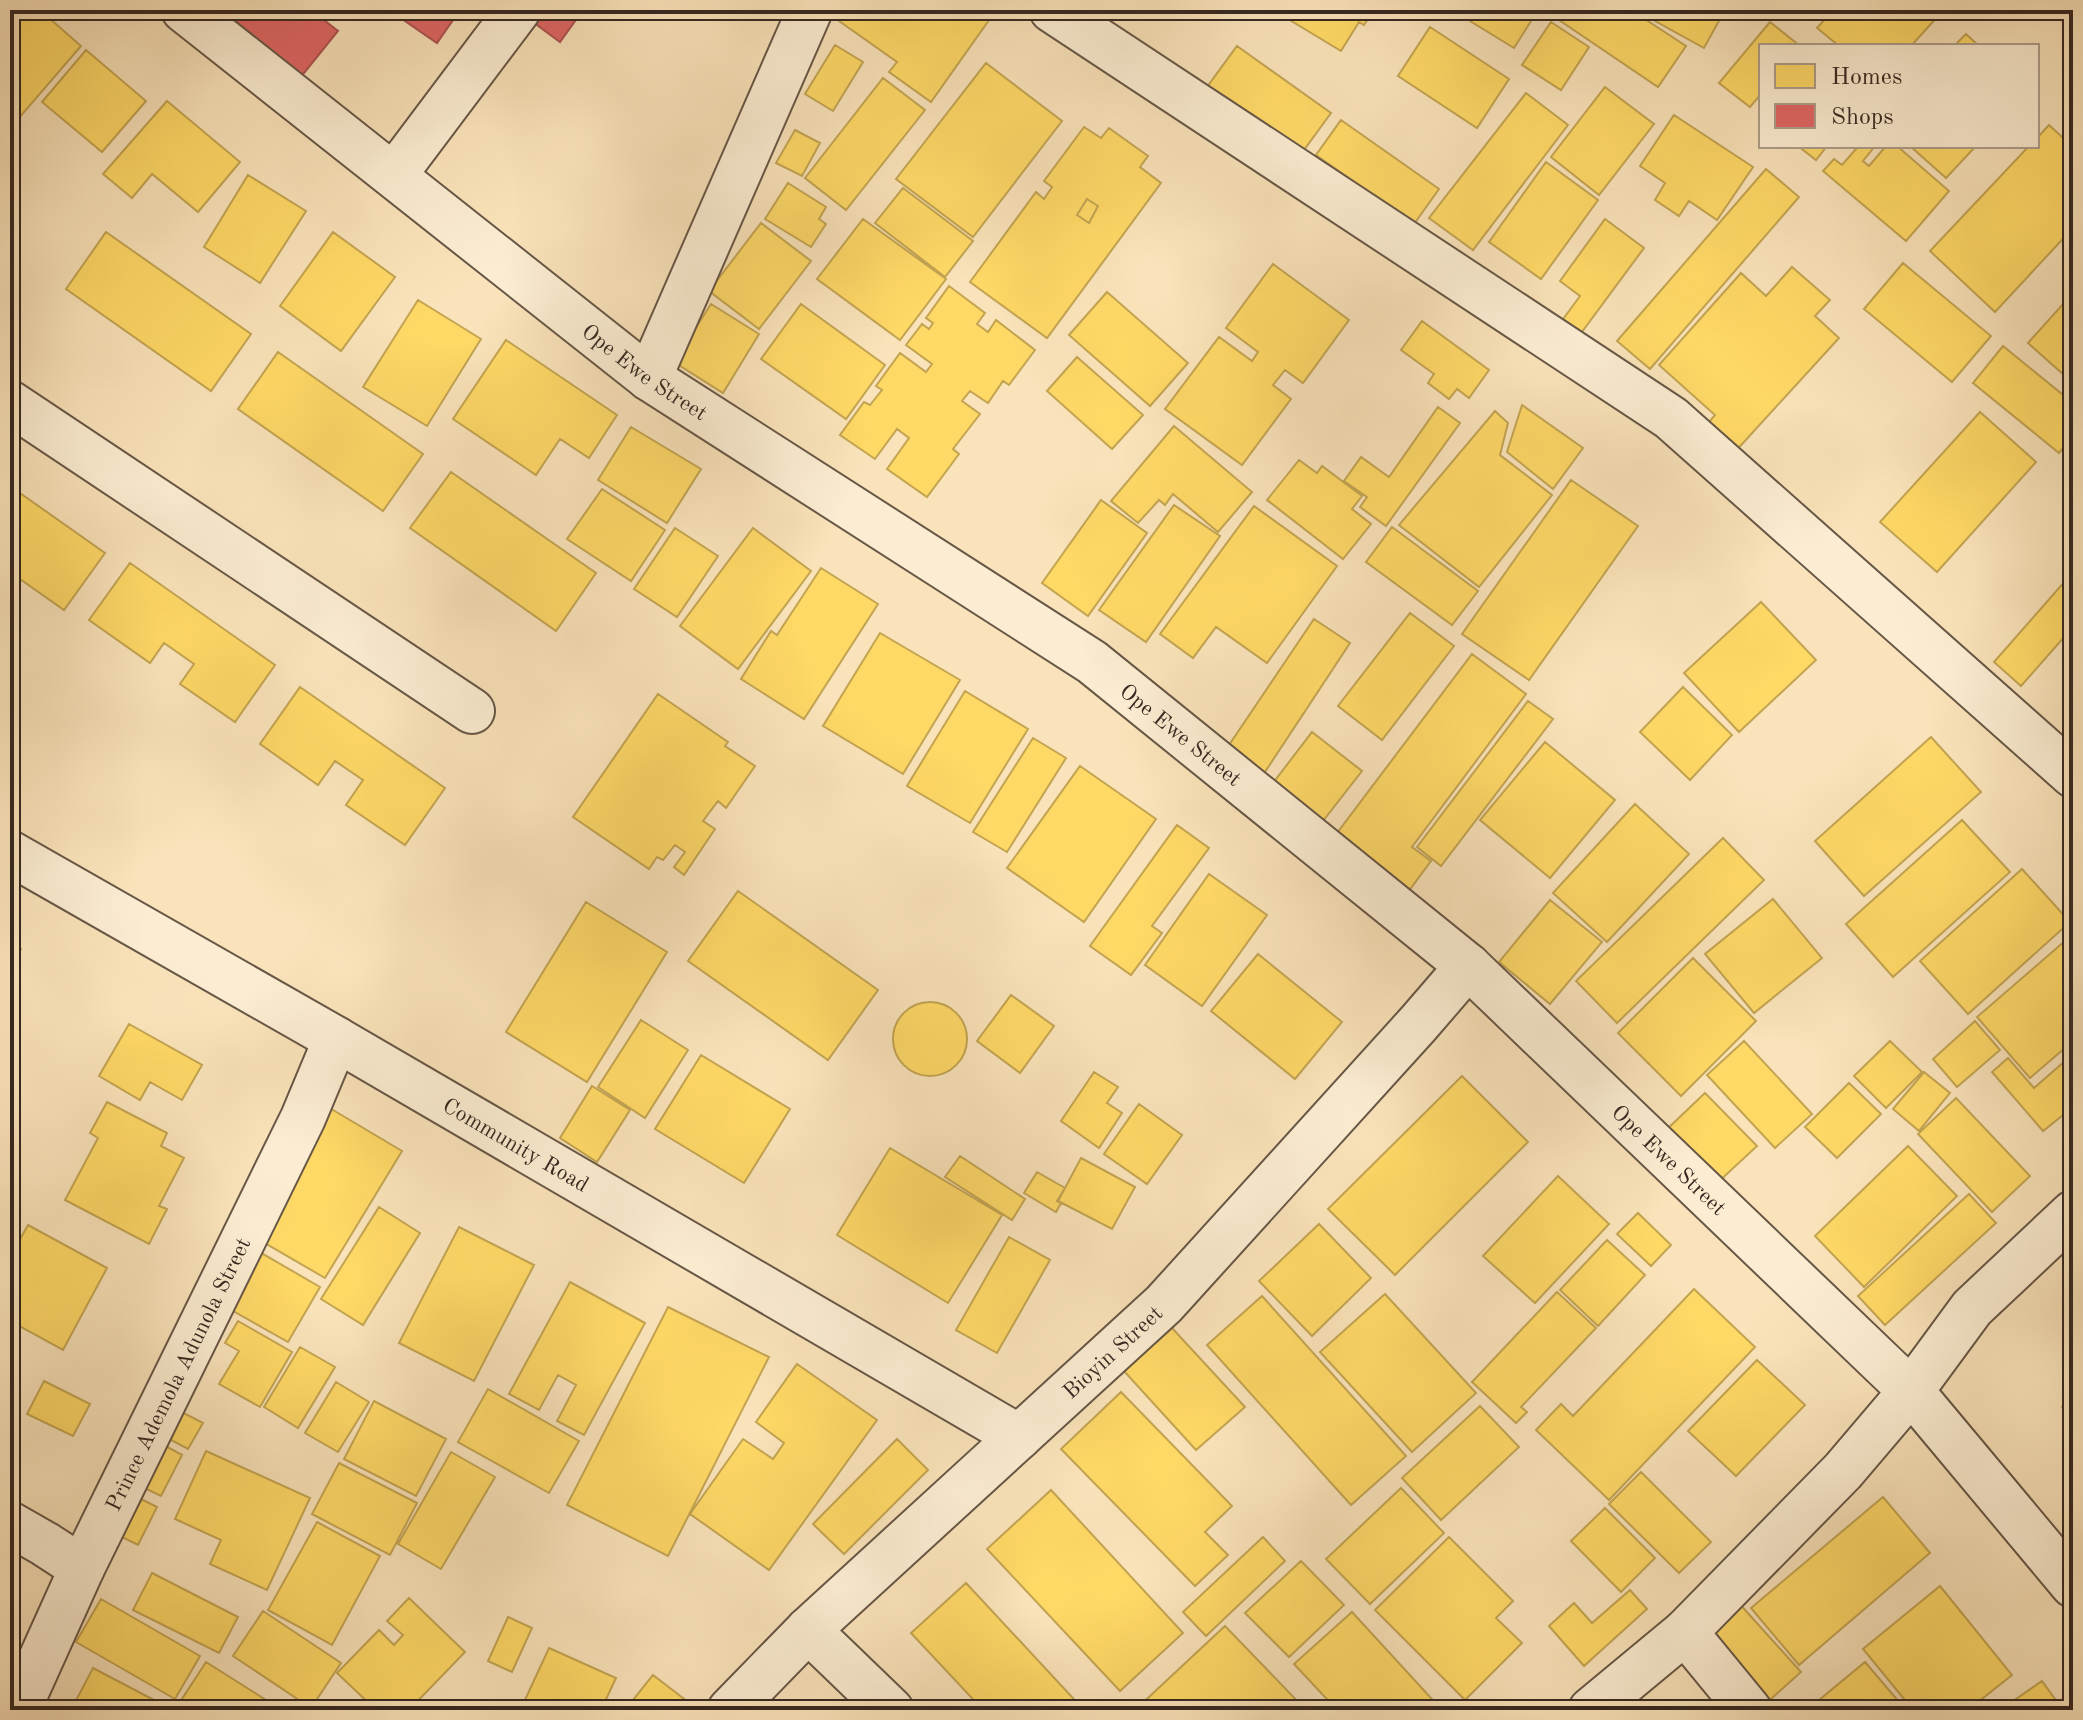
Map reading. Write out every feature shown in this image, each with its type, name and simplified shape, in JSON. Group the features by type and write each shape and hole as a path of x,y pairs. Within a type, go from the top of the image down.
{"street":[{"name":"Ope Ewe Street","path":"184,10 649,378 1092,662 1468,966 1911,1391 2073,1585"},
{"path":"394,175 518,10"},
{"path":"649,378 810,10"},
{"path":"1052,10 1671,418 2073,775"},
{"path":"10,403 472,711"},
{"name":"Community Road","path":"10,853 1019,1437"},
{"name":"Bioyin Street","path":"730,1710 808,1630 1164,1304 1468,966"},
{"name":"Prince Ademola Adunola Street","path":"18,1710 82,1568 303,1118 336,1039"},
{"path":"1591,1710 1685,1632 1843,1471 1911,1391 1972,1308 2073,1213"},
{"path":"10,1524 82,1568"},
{"path":"808,1630 891,1710"},
{"path":"1685,1632 1749,1710"}],"building: Homes":[{"path":"10,10 20,10 10,23"},
{"path":"27,10 40,10 81,46 19,118 10,111 10,30"},
{"path":"846,10 990,10 994,13 931,102 889,72 897,62 839,21"},
{"path":"1273,10 1374,10 1364,25 1359,22 1341,51"},
{"path":"1452,10 1538,10 1514,48"},
{"path":"1566,10 1631,10 1686,46 1658,87 1559,20"},
{"path":"1652,10 1725,10 1704,48 1648,17"},
{"path":"1833,10 1936,10 1940,14 1913,44 1837,44 1817,28"},
{"path":"1551,22 1589,47 1561,90 1522,65"},
{"path":"1770,22 1798,44 1759,44 1759,96 1750,107 1719,83"},
{"path":"1430,27 1509,79 1477,128 1398,76"},
{"path":"1966,34 1977,44 1956,44"},
{"path":"835,45 863,62 833,111 805,94"},
{"path":"1237,46 1331,113 1301,154 1207,87"},
{"path":"86,50 146,101 102,152 42,102"},
{"path":"986,63 1062,121 973,237 896,179"},
{"path":"883,78 925,110 846,210 805,178"},
{"path":"1605,87 1654,124 1599,195 1551,157"},
{"path":"1526,93 1568,125 1473,250 1429,218"},
{"path":"167,101 240,162 198,212 152,174 132,198 103,174"},
{"path":"1674,115 1753,167 1717,220 1689,201 1679,216 1655,200 1665,183 1640,166"},
{"path":"1341,120 1439,189 1414,224 1316,155"},
{"path":"2049,125 2073,147 2073,228 1995,312 1930,251 2027,148 2039,148 2039,136"},
{"path":"1084,127 1101,138 1109,128 1148,156 1140,167 1161,183 1047,338 970,282 1036,192 1044,199 1052,187 1044,181"},
{"path":"795,130 820,143 802,176 776,163"},
{"path":"1801,148 1825,148 1816,160"},
{"path":"1873,148 1863,161 1869,166 1884,148 1899,148 1949,191 1906,241 1823,171 1834,159 1842,165 1856,149"},
{"path":"1912,148 1974,148 1946,178"},
{"path":"1546,162 1598,200 1541,279 1489,242"},
{"path":"1766,169 1799,197 1650,369 1617,341"},
{"path":"248,175 306,211 260,283 204,247"},
{"path":"788,183 826,207 819,219 826,224 811,247 765,219"},
{"path":"903,188 973,241 945,277 875,223"},
{"path":"1087,199 1098,206 1089,223 1077,215"},
{"path":"863,219 946,279 900,340 817,279"},
{"path":"1605,219 1644,248 1573,344 1555,330 1580,296 1560,281"},
{"path":"761,223 811,261 759,329 709,291"},
{"path":"106,232 251,334 211,391 66,289"},
{"path":"333,232 395,277 341,351 280,306"},
{"path":"1903,263 1991,336 1952,382 1864,309"},
{"path":"1273,264 1349,320 1303,383 1285,370 1273,385 1291,399 1242,465 1165,409 1219,337 1252,361 1258,352 1226,328"},
{"path":"1792,267 1830,300 1815,316 1839,338 1733,454 1704,428 1715,415 1659,365 1741,273 1766,296"},
{"path":"949,286 985,313 977,324 988,332 996,320 1035,350 1009,385 1003,381 988,403 970,391 962,401 980,414 953,449 959,454 927,497 887,469 909,438 897,429 875,459 840,435 864,402 870,405 882,390 876,386 900,353 926,372 932,364 906,345 922,324 929,329 933,323 926,318"},
{"path":"1107,292 1188,363 1150,406 1069,335"},
{"path":"2073,293 2073,383 2028,343"},
{"path":"418,300 481,339 427,426 363,387"},
{"path":"711,304 759,334 723,393 674,362"},
{"path":"801,304 885,365 846,419 761,359"},
{"path":"1422,321 1489,370 1469,398 1457,389 1449,399 1428,383 1434,374 1401,350"},
{"path":"506,340 617,415 589,458 560,439 536,475 453,419"},
{"path":"2003,346 2073,403 2073,436 2059,453 1973,383"},
{"path":"278,352 423,454 383,511 238,409"},
{"path":"1077,357 1143,415 1112,449 1047,391"},
{"path":"1522,405 1583,448 1553,489 1507,452"},
{"path":"1438,407 1460,423 1386,526 1360,507 1367,497 1344,481 1361,457 1389,477"},
{"path":"1495,411 1508,423 1500,455 1552,495 1479,587 1399,525"},
{"path":"1980,412 2036,462 1937,572 1880,522"},
{"path":"1174,426 1252,492 1218,532 1173,494 1165,505 1159,500 1138,523 1111,501"},
{"path":"631,427 701,469 667,523 598,480"},
{"path":"1299,460 1317,473 1322,466 1362,496 1352,509 1371,524 1343,559 1267,500"},
{"path":"451,472 596,573 556,631 410,528"},
{"path":"1571,480 1638,526 1529,680 1462,634"},
{"path":"10,486 105,553 64,610 10,572"},
{"path":"602,489 665,530 631,581 567,539"},
{"path":"1101,500 1147,533 1088,616 1042,583"},
{"path":"1174,505 1220,536 1146,642 1099,610"},
{"path":"1254,506 1337,566 1267,663 1216,627 1193,658 1160,634"},
{"path":"1392,527 1478,591 1452,625 1366,562"},
{"path":"675,528 718,556 677,617 634,589"},
{"path":"753,528 811,571 738,669 680,626"},
{"path":"130,563 275,665 235,722 180,684 194,664 164,643 150,663 89,620"},
{"path":"821,568 878,604 804,719 741,679 771,631 777,635"},
{"path":"2073,572 2073,627 2021,686 1994,662"},
{"path":"1761,602 1816,660 1739,732 1684,673"},
{"path":"1410,613 1454,646 1382,740 1338,706"},
{"path":"1314,619 1350,643 1263,775 1225,751"},
{"path":"880,633 960,680 903,774 823,726"},
{"path":"1472,654 1526,694 1412,847 1431,861 1408,892 1334,837"},
{"path":"300,687 445,788 405,845 346,805 363,780 335,761 318,785 260,744"},
{"path":"1683,687 1732,735 1690,780 1640,732"},
{"path":"965,691 1028,729 970,823 907,786"},
{"path":"658,694 728,742 725,746 755,766 726,808 718,801 703,821 715,829 684,875 674,867 685,852 675,845 663,860 657,857 649,869 573,817"},
{"path":"1528,701 1553,719 1441,866 1417,847"},
{"path":"1312,732 1362,771 1319,826 1270,787"},
{"path":"1931,737 1981,792 1864,896 1815,841"},
{"path":"1033,738 1066,758 1007,852 973,832"},
{"path":"1545,742 1615,800 1550,878 1480,820"},
{"path":"1080,766 1156,819 1084,922 1007,868"},
{"path":"1635,804 1689,854 1607,942 1553,893"},
{"path":"1962,820 2010,872 1893,977 1846,924"},
{"path":"1177,825 1209,848 1152,926 1162,933 1131,975 1090,946"},
{"path":"1723,838 1764,880 1617,1023 1576,981"},
{"path":"2073,867 2073,887 2063,876"},
{"path":"2022,869 2070,922 1968,1014 1920,961"},
{"path":"1209,874 1267,915 1202,1006 1145,965"},
{"path":"738,891 878,990 828,1060 688,961"},
{"path":"1773,899 1822,958 1754,1013 1705,954"},
{"path":"1550,900 1602,942 1550,1004 1499,962"},
{"path":"586,902 667,952 587,1082 506,1032"},
{"path":"2073,934 2073,1041 2030,1078 1977,1017"},
{"path":"10,943 21,949 10,970"},
{"path":"1258,954 1342,1022 1295,1079 1211,1011"},
{"path":"1693,958 1756,1021 1681,1096 1618,1033"},
{"path":"1011,995 1054,1026 1020,1073 977,1041"},
{"path":"930,1002 951,1008 961,1018 967,1039 961,1060 951,1070 930,1076 909,1070 899,1060 893,1039 899,1018 909,1008"},
{"path":"641,1020 688,1050 645,1118 598,1087"},
{"path":"1975,1021 2000,1050 1957,1087 1933,1059"},
{"path":"129,1024 202,1065 182,1100 150,1082 140,1100 99,1076"},
{"path":"1744,1041 1812,1114 1775,1148 1707,1075"},
{"path":"1890,1041 1922,1072 1886,1108 1854,1076"},
{"path":"2073,1054 2073,1107 2043,1131 1992,1072 2008,1058 2034,1088"},
{"path":"701,1055 790,1109 744,1183 655,1129"},
{"path":"1094,1072 1118,1087 1107,1103 1122,1113 1099,1148 1061,1121"},
{"path":"1924,1072 1950,1093 1919,1131 1893,1109"},
{"path":"1462,1076 1528,1142 1395,1275 1328,1209"},
{"path":"1849,1083 1881,1114 1837,1158 1805,1127"},
{"path":"592,1086 630,1110 597,1162 560,1138"},
{"path":"1705,1093 1757,1146 1715,1185 1664,1132"},
{"path":"1956,1098 2030,1176 1992,1212 1918,1134"},
{"path":"107,1102 167,1133 161,1146 184,1158 159,1206 167,1209 149,1244 65,1200 98,1138 90,1133"},
{"path":"1139,1104 1182,1135 1147,1184 1104,1154"},
{"path":"328,1107 402,1151 325,1278 251,1235"},
{"path":"1908,1146 1957,1196 1864,1287 1815,1236"},
{"path":"890,1148 1002,1215 948,1303 837,1235"},
{"path":"960,1156 1025,1199 1012,1220 945,1177"},
{"path":"1081,1158 1135,1187 1112,1229 1058,1201"},
{"path":"1037,1172 1065,1188 1057,1201 1061,1203 1056,1212 1024,1193"},
{"path":"1558,1176 1609,1224 1535,1303 1483,1256"},
{"path":"1969,1194 1996,1223 1885,1325 1858,1296"},
{"path":"379,1207 420,1233 363,1325 321,1299"},
{"path":"1638,1213 1671,1245 1651,1266 1617,1234"},
{"path":"1319,1224 1371,1278 1312,1336 1259,1281"},
{"path":"28,1225 107,1268 63,1350 10,1321 10,1257"},
{"path":"459,1227 534,1265 474,1381 399,1343"},
{"path":"1009,1237 1050,1260 997,1353 956,1330"},
{"path":"1607,1240 1645,1275 1598,1326 1560,1290"},
{"path":"251,1247 320,1287 288,1342 219,1303"},
{"path":"570,1282 645,1323 584,1435 557,1421 576,1385 558,1375 539,1410 509,1394"},
{"path":"1694,1289 1755,1347 1609,1500 1536,1430 1561,1404 1573,1416"},
{"path":"1557,1292 1596,1328 1521,1407 1527,1412 1516,1423 1472,1382"},
{"path":"1385,1294 1476,1393 1412,1452 1320,1352"},
{"path":"1262,1296 1406,1456 1351,1505 1207,1345"},
{"path":"668,1307 769,1357 668,1556 567,1505"},
{"path":"238,1321 292,1352 260,1407 219,1384 239,1351 225,1343"},
{"path":"1172,1328 1245,1407 1196,1450 1124,1371"},
{"path":"300,1347 335,1367 298,1428 264,1407"},
{"path":"1757,1360 1805,1405 1736,1476 1688,1431"},
{"path":"797,1364 877,1420 769,1570 690,1514 743,1439 773,1459 784,1443 756,1422"},
{"path":"44,1381 90,1404 73,1436 27,1414"},
{"path":"336,1382 369,1402 338,1452 305,1433"},
{"path":"488,1389 579,1441 549,1493 458,1442"},
{"path":"1121,1392 1232,1506 1205,1532 1228,1555 1195,1586 1061,1449"},
{"path":"2073,1398 2073,1421 2062,1407"},
{"path":"374,1401 446,1439 416,1496 344,1459"},
{"path":"170,1406 203,1423 188,1449 156,1432"},
{"path":"1480,1406 1519,1447 1441,1520 1402,1478"},
{"path":"897,1439 928,1470 844,1554 813,1524"},
{"path":"160,1443 182,1455 161,1496 138,1485"},
{"path":"206,1451 310,1498 267,1590 210,1564 221,1540 175,1519"},
{"path":"451,1452 495,1477 441,1569 398,1544"},
{"path":"339,1463 417,1503 390,1555 312,1514"},
{"path":"1641,1472 1711,1542 1679,1573 1609,1504"},
{"path":"1401,1488 1444,1533 1370,1604 1326,1559"},
{"path":"1051,1490 1183,1633 1120,1691 987,1549"},
{"path":"135,1496 157,1507 138,1545 116,1534"},
{"path":"1883,1497 1930,1553 1799,1665 1751,1608"},
{"path":"1605,1508 1655,1558 1621,1592 1571,1541"},
{"path":"317,1522 380,1556 332,1645 268,1610"},
{"path":"1263,1537 1285,1561 1206,1636 1183,1612"},
{"path":"1449,1537 1513,1601 1496,1618 1522,1643 1465,1700 1375,1610"},
{"path":"1301,1561 1344,1605 1289,1657 1245,1613"},
{"path":"152,1573 238,1617 219,1653 133,1610"},
{"path":"966,1583 1084,1710 983,1710 911,1633"},
{"path":"1940,1586 2012,1675 1968,1710 1913,1710 1863,1649"},
{"path":"1630,1590 1647,1609 1584,1666 1549,1626 1574,1603 1592,1623"},
{"path":"409,1598 465,1652 409,1710 376,1710 337,1673 379,1630 394,1645 403,1635 387,1621"},
{"path":"101,1599 200,1656 175,1699 76,1642"},
{"path":"1737,1601 1801,1672 1763,1706 1699,1634"},
{"path":"263,1611 341,1663 311,1708 233,1656"},
{"path":"1352,1612 1442,1710 1337,1710 1294,1664"},
{"path":"508,1617 532,1628 512,1672 488,1661"},
{"path":"1225,1626 1306,1710 1135,1710"},
{"path":"549,1648 616,1678 601,1710 542,1710 524,1702"},
{"path":"206,1662 282,1710 194,1710 180,1702"},
{"path":"1865,1662 1906,1710 1807,1710"},
{"path":"93,1668 173,1710 71,1710"},
{"path":"653,1675 692,1705 688,1710 625,1710"},
{"path":"2042,1681 2063,1710 2000,1710"}],"building: Shops":[{"path":"215,10 311,10 338,31 300,78"},
{"path":"389,10 460,10 437,43"},
{"path":"530,10 583,10 560,42 525,16"}]}
